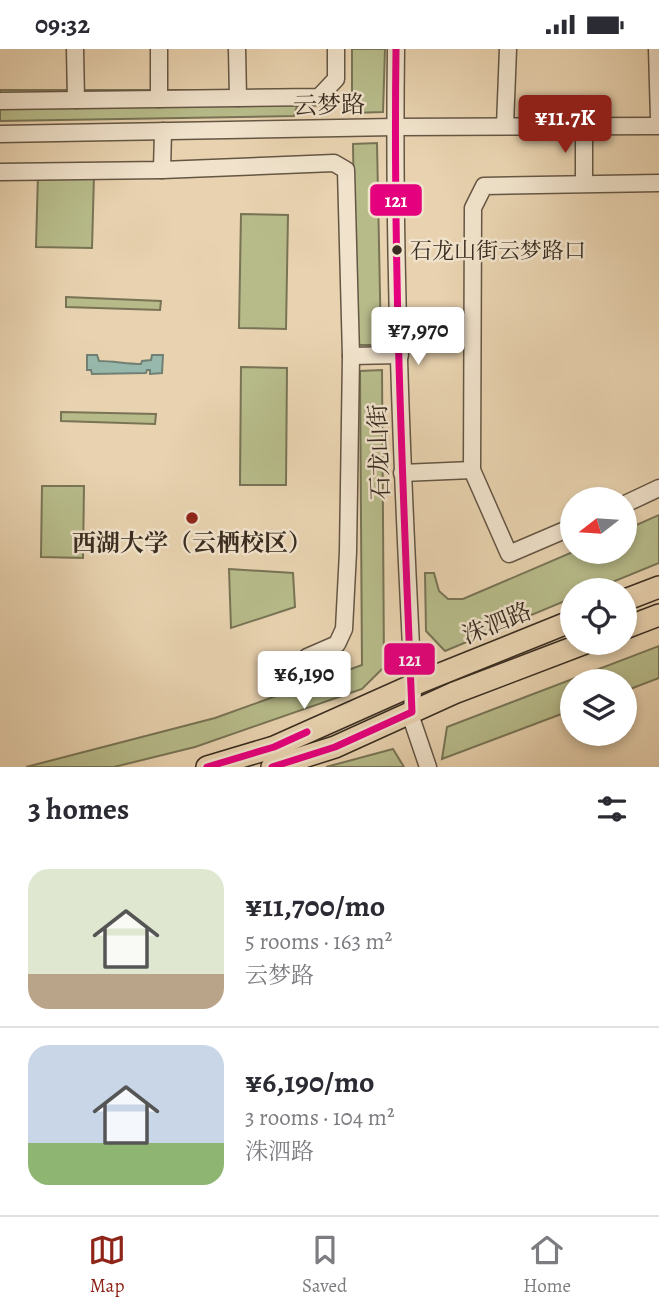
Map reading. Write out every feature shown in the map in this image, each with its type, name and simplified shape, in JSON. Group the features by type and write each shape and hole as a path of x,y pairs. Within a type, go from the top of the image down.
{"main road":[{"path":"637,595 659,587"},
{"path":"637,623 659,615"},
{"name":"洙泗路","path":"207,767 274,747 412,685 560,626"},
{"name":"洙泗路","path":"272,767 335,747 454,693 560,653"}],"street":[{"path":"75,49 76,100"},
{"path":"159,49 159,99"},
{"path":"237,49 238,98"},
{"path":"0,101 319,97 335,79 336,49"},
{"name":"石龙山街","path":"396,49 395,127 402,473 412,712"},
{"path":"505,127 508,49"},
{"path":"657,49 659,119"},
{"path":"584,126 584,183"},
{"name":"云梦路","path":"0,134 395,127 659,126"},
{"path":"162,170 163,131"},
{"path":"0,172 162,170 334,163 346,170 352,356 344,629 337,644 307,657"},
{"path":"560,532 509,554 472,470 473,208 484,186 659,183"},
{"path":"352,356 400,355"},
{"path":"402,473 472,470"},
{"path":"637,498 659,488"},
{"path":"412,712 412,720 428,767"}],"green space":[{"path":"352,49 385,49 383,112 352,113"},
{"path":"0,90 302,90 294,116 0,121"},
{"path":"377,143 381,345 356,345 353,144"},
{"path":"38,174 94,175 92,248 36,247"},
{"path":"241,214 288,215 286,329 239,328"},
{"path":"66,297 161,301 160,310 66,307"},
{"path":"241,367 287,368 286,485 240,485"},
{"path":"382,370 384,667 362,689 195,747 114,767 26,767 215,718 362,665 360,371"},
{"path":"61,412 156,414 155,424 61,421"},
{"path":"42,486 84,486 83,558 41,557"},
{"path":"659,515 659,563 622,578 560,578 560,603 445,651 426,631 425,573 434,573 439,591 448,599 463,599 560,557 560,564 637,564 637,525"},
{"path":"229,569 293,573 295,607 231,628"},
{"path":"659,646 659,678 637,686 637,669 599,669 637,655"},
{"path":"560,684 560,715 442,759 447,727"},
{"path":"393,749 404,767 326,767"}],"water":[{"path":"87,355 97,355 99,361 141,364 142,361 151,360 152,355 163,355 162,373 150,374 150,370 147,370 146,373 92,374 91,370 87,370"}],"transit line":[{"name":"121","path":"272,767 335,747 412,712 397,298 396,49"},
{"name":"121","path":"207,767 274,747 307,732"}],"place":[{"name":"石龙山街云梦路口","path":"397,250"},
{"name":"西湖大学（云栖校区）","path":"192,518"}]}
